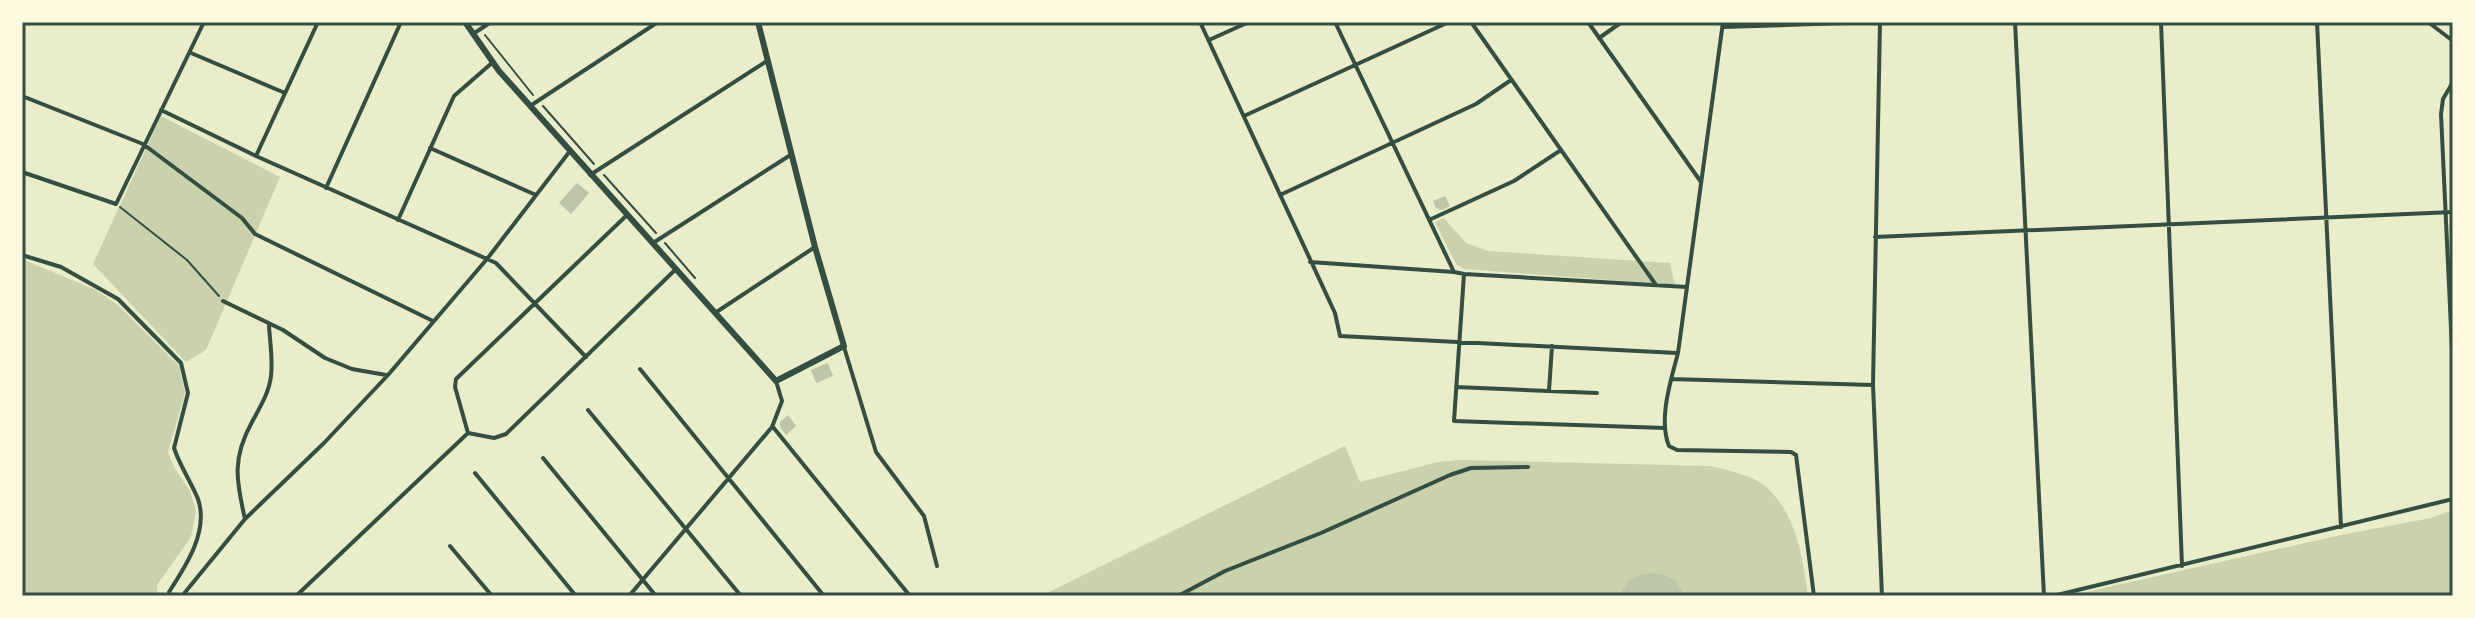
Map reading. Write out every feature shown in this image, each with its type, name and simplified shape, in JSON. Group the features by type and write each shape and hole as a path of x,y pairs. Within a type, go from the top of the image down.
{"street":[{"path":"22,172 116,204 204,22"},
{"path":"256,156 318,22"},
{"path":"326,188 401,22"},
{"path":"465,22 530,106 776,381 782,401 772,427 629,596"},
{"path":"473,34 491,22"},
{"path":"530,106 658,22"},
{"path":"758,22 815,247 876,452 924,516 937,566"},
{"path":"1200,22 1335,313 1340,336 1678,353"},
{"path":"1209,40 1249,22"},
{"path":"1335,22 1454,272"},
{"path":"1244,116 1449,22"},
{"path":"1471,22 1656,285"},
{"path":"1588,22 1701,182"},
{"path":"1599,38 1622,22"},
{"path":"1814,596 1796,455 1791,452 1677,450 1669,446 1665,428 1723,24 1877,22 1873,385 1882,596"},
{"path":"2015,22 2044,596"},
{"path":"2161,22 2182,566"},
{"path":"2317,22 2341,527"},
{"path":"2428,22 2453,41"},
{"path":"191,53 285,93"},
{"path":"590,175 769,59"},
{"path":"398,220 454,96 493,62"},
{"path":"1280,195 1476,104 1511,80"},
{"path":"2453,82 2445,93 2441,109 2453,371"},
{"path":"22,96 143,144 242,218 255,234 433,321"},
{"path":"161,110 326,188 496,263 586,357"},
{"path":"430,148 536,195"},
{"path":"1429,220 1514,181 1561,150"},
{"path":"182,596 245,519 324,443 388,375 487,259 570,151"},
{"path":"653,243 792,154"},
{"path":"1875,237 2453,212"},
{"path":"468,433 455,387 456,379 627,215"},
{"path":"715,313 815,247"},
{"path":"22,255 61,267 118,299 181,363 188,393 174,448 198,501 201,521 189,559 169,592 170,596"},
{"path":"1310,262 1687,287"},
{"path":"468,433 494,438 506,434 676,269"},
{"path":"1464,274 1454,421 1665,428"},
{"path":"223,301 269,326 283,330 325,358 352,369 388,375"},
{"path":"245,519 237,478 237,458 241,443 266,397 271,376 269,326"},
{"path":"776,381 844,346"},
{"path":"1549,391 1552,346"},
{"path":"640,369 824,596"},
{"path":"1671,379 1873,385"},
{"path":"1456,387 1597,393"},
{"path":"588,410 741,596"},
{"path":"772,427 910,596"},
{"path":"296,596 468,433"},
{"path":"543,458 656,596"},
{"path":"1178,596 1225,571 1321,533 1450,475 1471,468 1528,467"},
{"path":"475,473 576,596"},
{"path":"2053,596 2453,499"},
{"path":"450,546 492,596"}],"path":[{"path":"480,29 539,101 697,280"},
{"path":"116,204 187,260 223,301"}],"green space":[{"path":"161,116 280,177 206,350 186,362 93,264"},
{"path":"1444,218 1466,243 1488,251 1670,263 1675,285 1464,269 1456,264 1435,222"},
{"path":"22,259 96,290 118,305 179,366 185,393 168,452 190,491 196,511 191,537 157,585 158,596 22,596"},
{"path":"1345,446 1360,482 1438,462 1460,460 1711,466 1739,473 1765,486 1784,509 1796,537 1808,596 1041,596"},
{"path":"2453,510 2453,596 2068,596 2431,518"}],"building":[{"path":"577,183 589,193 571,214 559,203"},
{"path":"1445,196 1450,206 1442,210 1436,208 1433,201"},
{"path":"828,363 833,376 816,383 811,370"},
{"path":"788,415 796,426 786,435 780,422"},
{"path":"1652,573 1675,581 1686,596 1618,596 1629,581"}]}
